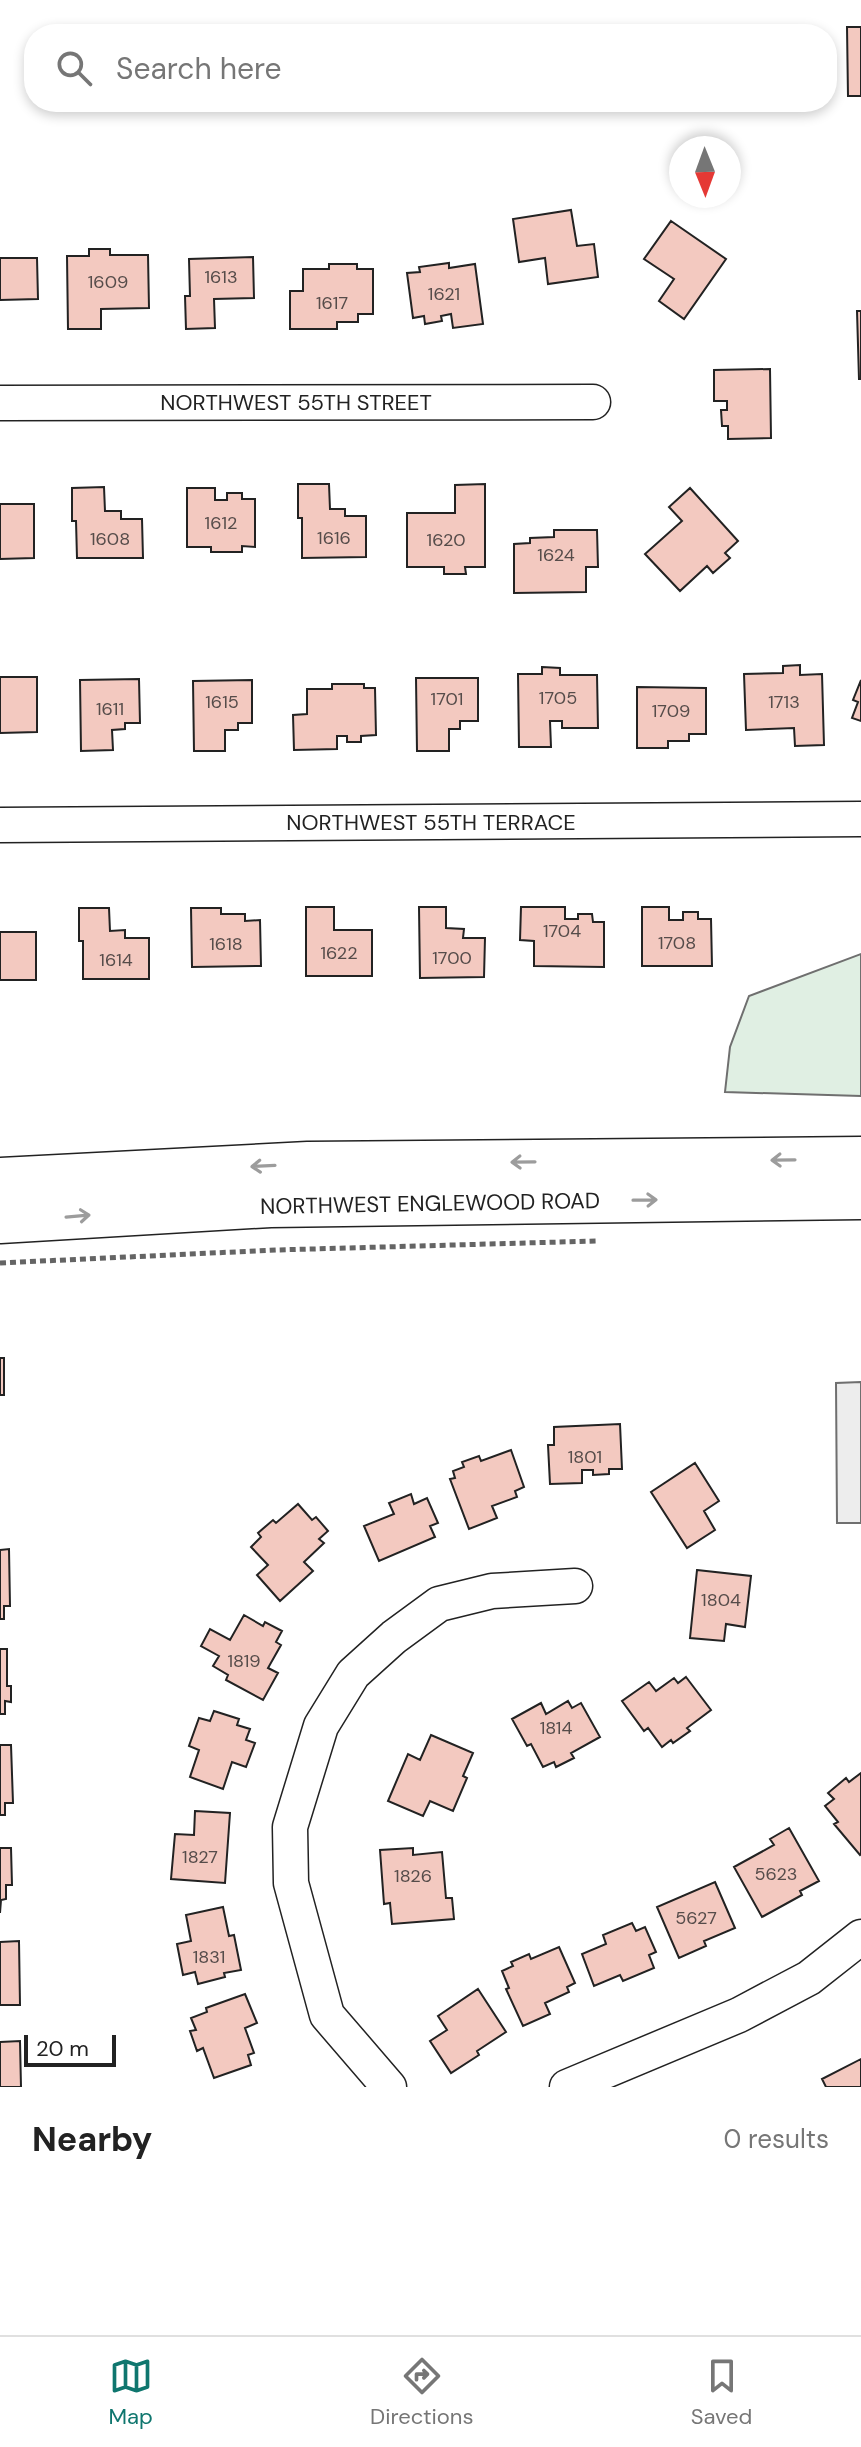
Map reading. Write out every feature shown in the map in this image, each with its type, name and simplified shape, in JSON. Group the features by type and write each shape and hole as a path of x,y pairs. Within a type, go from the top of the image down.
{"main road":[{"name":"NORTHWEST ENGLEWOOD ROAD","path":"0,1180 308,1164 861,1159"},
{"name":"NORTHWEST ENGLEWOOD ROAD","path":"0,1221 270,1205 861,1197"}],"street":[{"name":"NORTHWEST 55TH STREET","path":"0,403 593,402"},
{"name":"NORTHWEST 55TH TERRACE","path":"0,825 861,819"},
{"path":"389,2087 327,2015 291,1883 290,1827 321,1726 353,1674 394,1637 439,1604 492,1591 575,1586"},
{"path":"567,2087 739,2015 809,1978 861,1937"}],"path":[{"path":"0,1263 276,1250 608,1241"}],"green space":[{"path":"861,954 861,1096 725,1092 730,1047 749,996"}],"shaded area":[{"path":"861,1382 861,1523 837,1523 836,1383"}],"building":[{"path":"847,27 861,27 861,96 848,96"},
{"path":"571,210 577,246 594,244 598,277 548,284 545,258 519,262 513,219"},
{"path":"671,221 726,259 684,319 659,301 674,279 644,259"},
{"path":"89,249 110,249 110,255 148,255 149,308 101,309 101,329 68,329 67,256 89,256"},
{"path":"253,257 254,298 214,299 215,328 186,329 185,296 190,296 189,259"},
{"path":"0,258 37,258 38,299 0,300"},
{"path":"449,263 449,268 475,264 483,324 453,328 451,314 441,316 442,321 425,324 424,316 413,318 407,273 420,272 419,267"},
{"path":"329,264 357,264 357,269 373,269 373,314 358,314 358,322 337,322 337,329 290,329 290,291 303,291 303,269 329,269"},
{"path":"857,311 861,311 861,379 859,379"},
{"path":"770,369 771,438 728,439 728,426 722,426 721,410 727,410 727,401 714,401 714,370"},
{"path":"298,484 329,484 330,509 345,509 345,516 366,516 366,557 302,558"},
{"path":"485,484 485,567 465,567 466,574 444,574 444,567 407,567 407,513 455,513 455,485"},
{"path":"104,487 105,511 121,511 121,519 142,519 143,558 77,558 72,488"},
{"path":"187,488 215,488 215,500 227,500 227,493 242,493 242,499 255,499 255,547 242,546 242,552 211,552 211,547 187,547"},
{"path":"690,488 738,541 725,553 730,558 713,573 707,566 680,591 645,554 682,521 669,507"},
{"path":"0,504 34,504 34,558 0,559"},
{"path":"554,530 597,530 598,567 586,567 586,592 514,593 514,544 530,543 530,538 554,537"},
{"path":"800,665 800,675 822,674 824,745 795,746 794,728 746,730 744,674 783,673 783,666"},
{"path":"542,667 560,668 560,675 597,675 598,728 562,728 562,721 550,721 551,747 519,747 518,674 542,674"},
{"path":"0,677 37,677 37,732 0,733"},
{"path":"416,678 478,678 478,721 460,721 460,729 449,729 449,751 417,751"},
{"path":"139,679 140,723 125,723 125,729 112,730 113,750 81,751 80,680"},
{"path":"252,680 252,723 238,723 238,730 225,730 225,751 194,751 193,681"},
{"path":"861,680 861,721 852,718 858,702 853,700"},
{"path":"332,684 364,684 364,688 375,688 376,735 361,736 361,742 347,742 347,736 337,736 337,749 294,750 293,715 307,714 307,689 332,689"},
{"path":"637,687 706,688 706,734 689,734 689,741 668,741 668,748 637,748"},
{"path":"306,907 334,907 334,930 372,930 372,976 306,976"},
{"path":"419,907 446,907 446,928 464,929 463,938 485,938 484,977 420,978"},
{"path":"521,907 565,907 565,919 578,919 578,914 592,914 593,922 604,922 604,967 534,966 534,941 520,940"},
{"path":"642,907 669,907 669,920 683,920 683,912 698,912 698,919 711,919 712,966 642,966"},
{"path":"79,908 109,908 110,931 125,930 125,938 149,938 149,979 83,979"},
{"path":"191,908 221,908 221,914 245,914 245,921 260,920 261,966 192,967"},
{"path":"0,932 36,932 36,980 0,980"},
{"path":"0,1358 4,1358 4,1395 0,1395"},
{"path":"620,1424 622,1469 609,1469 609,1474 593,1475 593,1470 582,1470 582,1483 550,1484 548,1445 554,1445 554,1427"},
{"path":"511,1450 524,1487 515,1491 517,1497 492,1506 497,1518 469,1529 450,1479 455,1478 453,1471 464,1467 462,1462 479,1456 481,1461"},
{"path":"695,1463 719,1501 704,1511 715,1530 687,1548 651,1492"},
{"path":"411,1494 414,1504 427,1498 438,1523 430,1526 435,1537 379,1561 364,1526 394,1514 389,1503"},
{"path":"298,1504 312,1520 316,1517 328,1531 319,1539 324,1543 304,1562 313,1571 280,1601 257,1575 268,1565 251,1547 261,1537 258,1533 273,1520 276,1523"},
{"path":"9,1549 10,1606 4,1606 4,1619 0,1619 0,1550"},
{"path":"697,1570 751,1576 745,1627 726,1624 724,1641 690,1638"},
{"path":"244,1615 263,1626 265,1622 282,1631 276,1642 281,1645 268,1668 278,1673 263,1700 226,1680 228,1675 213,1666 219,1656 201,1646 210,1629 230,1640"},
{"path":"0,1649 7,1649 7,1686 11,1686 11,1702 5,1701 5,1714 0,1714"},
{"path":"686,1677 711,1710 687,1728 690,1731 662,1747 648,1728 644,1731 622,1701 649,1682 656,1691 674,1678 678,1683"},
{"path":"568,1701 572,1708 581,1703 600,1737 571,1753 574,1758 556,1767 554,1762 543,1767 512,1719 541,1703 546,1714"},
{"path":"214,1711 239,1719 237,1725 250,1729 246,1740 255,1743 246,1767 232,1762 223,1789 190,1777 199,1750 189,1746 199,1718 210,1721"},
{"path":"431,1735 473,1753 463,1776 467,1778 453,1811 430,1801 423,1816 388,1801 408,1754 420,1760"},
{"path":"0,1745 11,1745 13,1803 5,1803 5,1815 0,1815"},
{"path":"861,1773 860,1855 834,1824 838,1822 825,1806 834,1799 828,1793 846,1778 849,1782"},
{"path":"195,1811 230,1813 225,1883 171,1879 175,1834 194,1835"},
{"path":"789,1828 819,1881 800,1891 802,1895 762,1917 734,1867 774,1845 770,1839"},
{"path":"0,1848 11,1848 12,1885 6,1885 6,1899 1,1900 0,1913"},
{"path":"413,1848 413,1855 442,1852 446,1898 452,1898 454,1919 392,1924 390,1903 384,1904 380,1850"},
{"path":"715,1882 735,1928 704,1941 706,1946 679,1958 657,1907"},
{"path":"223,1907 229,1936 234,1935 241,1970 224,1973 225,1977 198,1984 195,1972 183,1975 177,1944 191,1941 186,1915"},
{"path":"632,1923 636,1931 645,1927 656,1952 649,1955 654,1968 623,1981 620,1975 594,1986 582,1954 606,1944 603,1935"},
{"path":"19,1941 20,2005 0,2005 0,1942"},
{"path":"559,1947 575,1983 567,1987 569,1992 545,2003 550,2014 523,2026 506,1989 509,1988 502,1971 513,1966 511,1962 529,1954 531,1959"},
{"path":"478,1989 506,2032 451,2073 430,2041 447,2030 438,2016"},
{"path":"245,1994 257,2023 245,2028 254,2053 248,2055 251,2065 214,2078 203,2048 197,2051 190,2031 196,2030 191,2018 207,2012 206,2008"},
{"path":"20,2041 21,2087 0,2087 0,2042"},
{"path":"861,2059 861,2087 826,2087 822,2079"}]}
